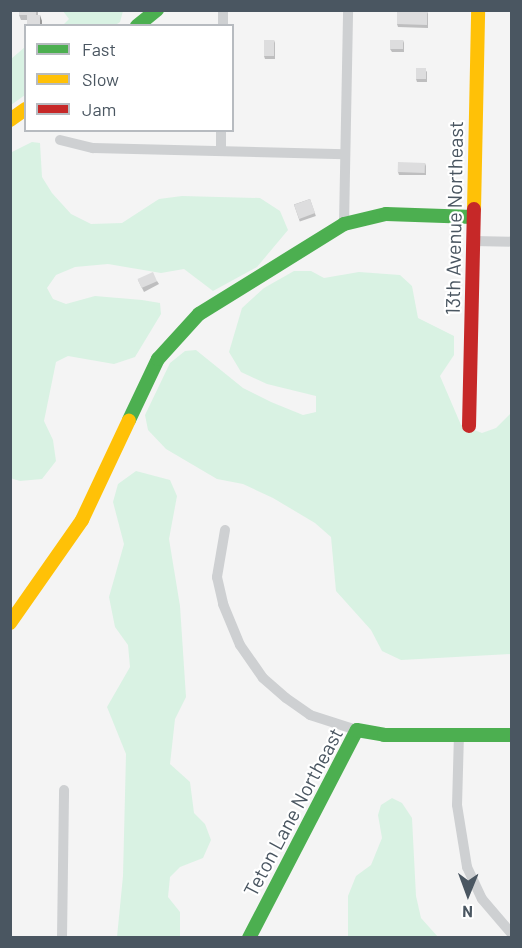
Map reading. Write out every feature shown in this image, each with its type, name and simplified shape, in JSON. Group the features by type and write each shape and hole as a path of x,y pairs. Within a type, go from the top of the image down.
{"street":[{"path":"140,24 157,10"},
{"path":"345,224 348,10"},
{"name":"13th Avenue Northeast","path":"470,426 478,10"},
{"path":"10,120 24,110"},
{"path":"221,132 221,150"},
{"path":"60,140 93,148 345,154"},
{"path":"10,623 82,520 136,402 169,344 211,306 345,224 386,214 473,218"},
{"path":"473,241 512,242"},
{"path":"225,530 218,577 223,604 240,645 263,678 286,698 310,715 357,730"},
{"name":"Teton Lane Northeast","path":"249,938 357,730 384,735 512,735"},
{"path":"459,734 457,805 466,867 482,899 512,934"},
{"path":"62,938 64,790"}],"green space":[{"path":"63,11 123,11 120,22 117,24 64,24 69,19"},
{"path":"24,48 24,96 11,105 11,59"},
{"path":"32,142 40,143 42,177 52,193 71,214 91,224 122,223 159,199 182,196 260,198 280,211 288,230 257,267 213,291 184,269 161,273 108,264 75,267 56,275 47,288 53,299 66,304 95,296 142,300 160,303 161,314 135,357 114,364 68,356 56,362 44,421 53,440 56,461 42,479 20,481 10,478 10,153"},
{"path":"294,271 311,271 324,278 359,272 400,275 412,286 418,318 454,336 454,355 440,376 461,425 482,433 496,428 511,413 511,654 401,660 382,651 371,630 336,591 331,537 315,523 273,498 243,484 217,479 166,449 148,430 145,415 170,363 185,351 196,350 243,388 271,402 303,415 316,412 316,396 267,384 241,372 229,352 242,308 264,288"},
{"path":"136,471 170,480 177,496 169,539 180,606 186,697 175,719 170,764 190,782 194,813 205,824 211,840 203,858 180,867 170,877 168,897 180,912 180,937 117,937 123,876 126,754 107,707 130,667 128,645 115,627 109,597 124,544 113,502 118,484"},
{"path":"392,798 402,803 412,818 416,896 421,918 438,937 348,937 348,896 356,876 371,865 382,838 378,815 381,805"}],"building":[{"path":"19,10 36,10 36,15 40,15 40,24 27,24 27,15 19,15"},
{"path":"427,11 427,25 397,24 397,12"},
{"path":"264,40 274,40 274,56 264,56"},
{"path":"390,40 403,40 403,49 390,49"},
{"path":"416,68 426,68 426,79 416,79"},
{"path":"398,162 425,163 425,173 398,172"},
{"path":"310,199 315,213 299,219 294,205"},
{"path":"153,272 157,281 142,288 137,279"}],"traffic: fast":[{"path":"140,24 157,10"},
{"path":"129,420 158,359 199,314 344,224 386,214 473,217"},
{"path":"249,938 357,730 384,735 512,735"}],"traffic: slow":[{"path":"474,209 478,10"},
{"path":"10,120 24,110"},
{"path":"10,623 82,520 129,420"}],"traffic: jam":[{"path":"469,426 474,209"}]}
